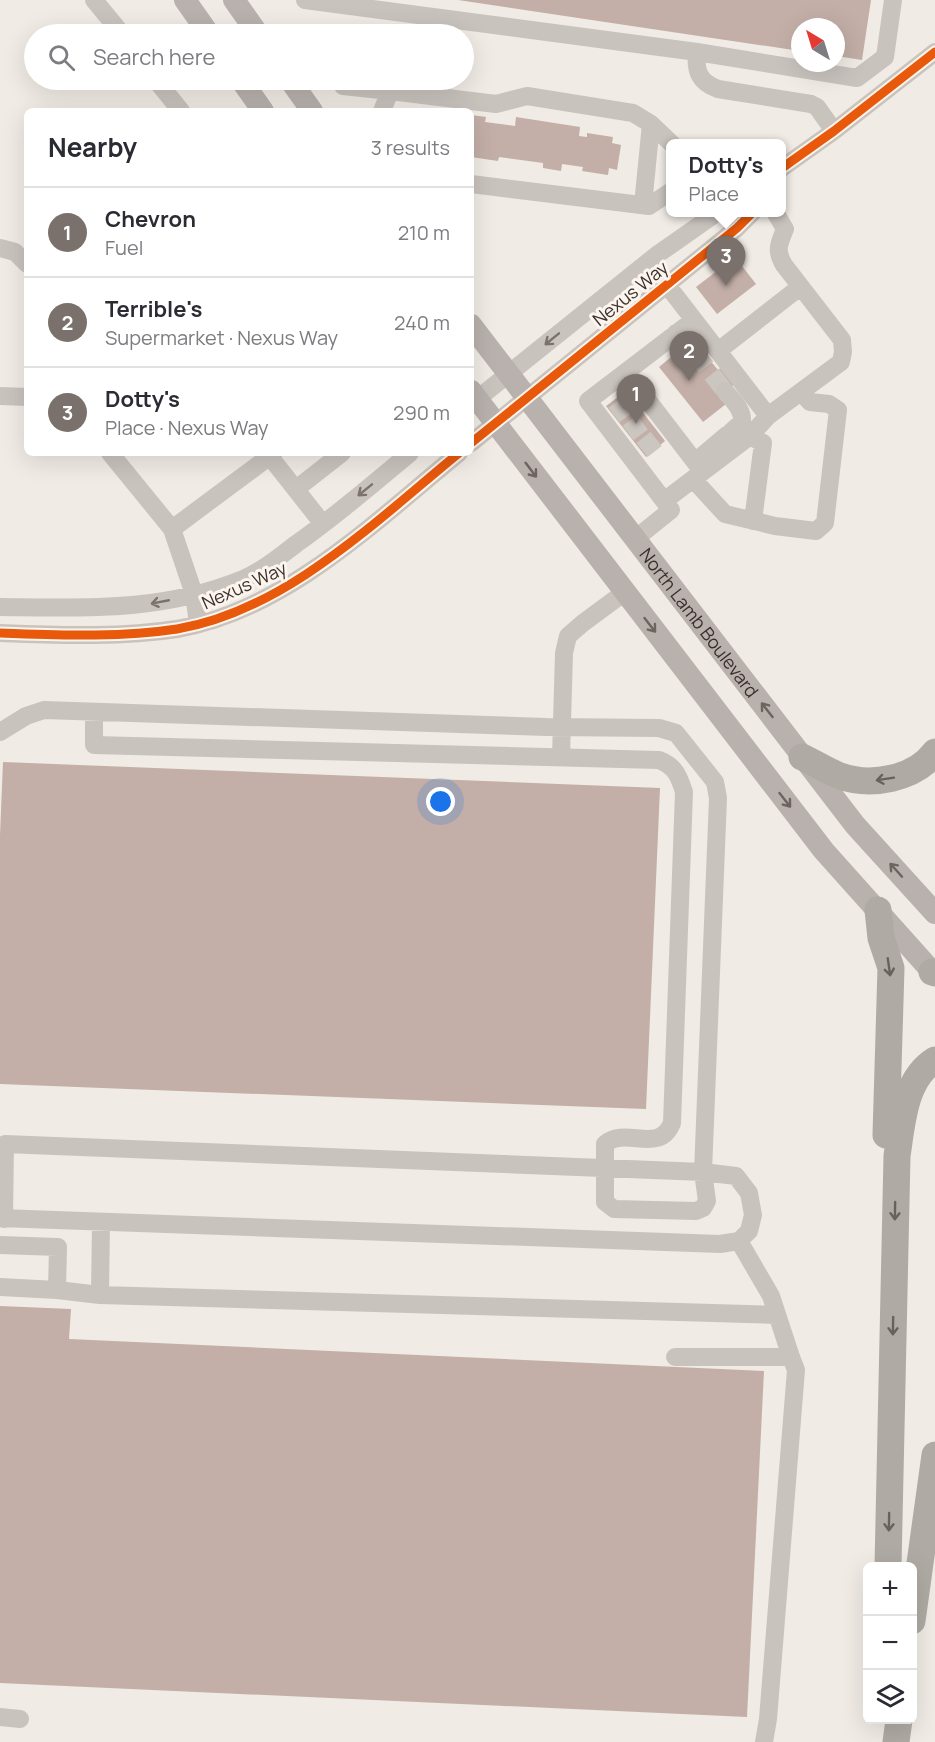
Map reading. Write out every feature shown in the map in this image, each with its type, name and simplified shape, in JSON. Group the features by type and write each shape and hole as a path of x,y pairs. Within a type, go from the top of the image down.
{"highway":[{"path":"802,757 841,776 870,781 890,779 911,771 931,758 935,752"},
{"path":"878,910 881,938 891,968 886,1134 897,1156"},
{"path":"888,1562 897,1156 905,1104 916,1082 935,1060"},
{"path":"913,1616 935,1455"},
{"path":"882,1742 883,1724"},
{"path":"896,1742 898,1724"}],"main road":[{"path":"184,0 202,24"},
{"path":"234,0 251,24"},
{"path":"248,90 261,108"},
{"path":"297,90 310,108"},
{"name":"North Lamb Boulevard","path":"474,329 855,825 935,913"},
{"path":"474,399 495,423 824,851 934,974"}],"street":[{"path":"94,0 114,24"},
{"path":"305,0 697,52 857,78 885,57 893,0"},
{"path":"697,52 698,74 706,85 811,104 817,107 834,131"},
{"path":"786,165 834,131 935,52"},
{"path":"164,90 179,108"},
{"path":"381,90 496,104 527,96 633,113 651,124 667,139"},
{"path":"383,108 390,91"},
{"path":"643,205 651,124"},
{"path":"786,180 834,131"},
{"path":"474,184 649,206 666,195"},
{"name":"Nexus Way","path":"474,397 509,374 658,254 711,217"},
{"name":"Nexus Way","path":"474,440 749,217"},
{"path":"695,467 750,436 768,416 841,362 842,340 778,255 779,243 785,229 778,217"},
{"path":"0,248 15,252 24,261"},
{"path":"667,285 768,416"},
{"path":"718,351 800,287"},
{"path":"634,539 671,510 637,454 610,419 588,401 694,320"},
{"path":"676,333 688,350 695,353"},
{"path":"626,372 638,397 695,467 725,514 775,526 816,531 825,523 838,410 829,404 810,402 801,392"},
{"path":"0,396 24,397"},
{"path":"664,501 727,430 738,411 730,398"},
{"path":"750,436 763,443 753,521"},
{"path":"112,456 172,529 194,594 198,623"},
{"path":"172,529 267,456"},
{"path":"271,456 323,524"},
{"path":"296,489 338,456"},
{"name":"Nexus Way","path":"0,607 138,606 194,594 251,574 266,566 323,524 406,456"},
{"name":"Nexus Way","path":"0,633 99,636 178,628 215,619 293,583 337,553 455,456"},
{"path":"561,757 564,653 568,636 625,592"},
{"path":"0,732 26,716 44,710 562,727 659,728 676,733 715,782 718,798 704,1172 706,1201 703,1208 696,1211 614,1209 605,1202 605,1144 612,1138 661,1138 669,1132 672,1123 684,792 681,780 672,765 659,760 94,745 94,712"},
{"path":"596,726 596,758"},
{"path":"3,1143 704,1172 736,1176 749,1193 753,1215 749,1231 739,1241 720,1244 2,1219 3,1143"},
{"path":"100,1295 101,1222"},
{"path":"739,1241 771,1296 796,1370 768,1719 764,1742"},
{"path":"0,1245 58,1247 57,1290"},
{"path":"0,1287 100,1295 777,1315"},
{"path":"675,1357 790,1357"},
{"path":"0,1717 20,1719"}],"building":[{"path":"458,0 871,0 862,60 845,57 845,18 791,18 791,50"},
{"path":"474,115 486,117 485,122 515,126 516,117 580,127 579,136 587,137 587,133 613,137 612,143 621,145 617,170 609,168 608,175 582,171 583,167 562,164 561,171 543,168 543,163 499,157 498,161 474,157"},
{"path":"735,257 756,284 717,314 696,287"},
{"path":"682,348 700,348 718,370 723,366 736,383 719,396 726,404 703,422 659,367"},
{"path":"626,391 665,441 646,457 606,406"},
{"path":"3,762 660,788 646,1109 0,1084 0,835"},
{"path":"0,1306 71,1309 69,1339 764,1371 747,1717 0,1683"}],"tunnel":[{"path":"695,353 725,391"},
{"path":"614,415 634,400"},
{"path":"628,433 648,418"},
{"path":"642,450 661,435"}],"cycle path":[{"path":"786,165 834,131 935,52"},
{"path":"474,441 748,217"},
{"path":"0,633 133,634 177,629 217,619 255,603 292,583 328,559 455,456"}],"place":[{"name":"Dotty's","path":"726,286"},
{"name":"Terrible's","path":"689,381"},
{"name":"Chevron","path":"636,424"}]}
